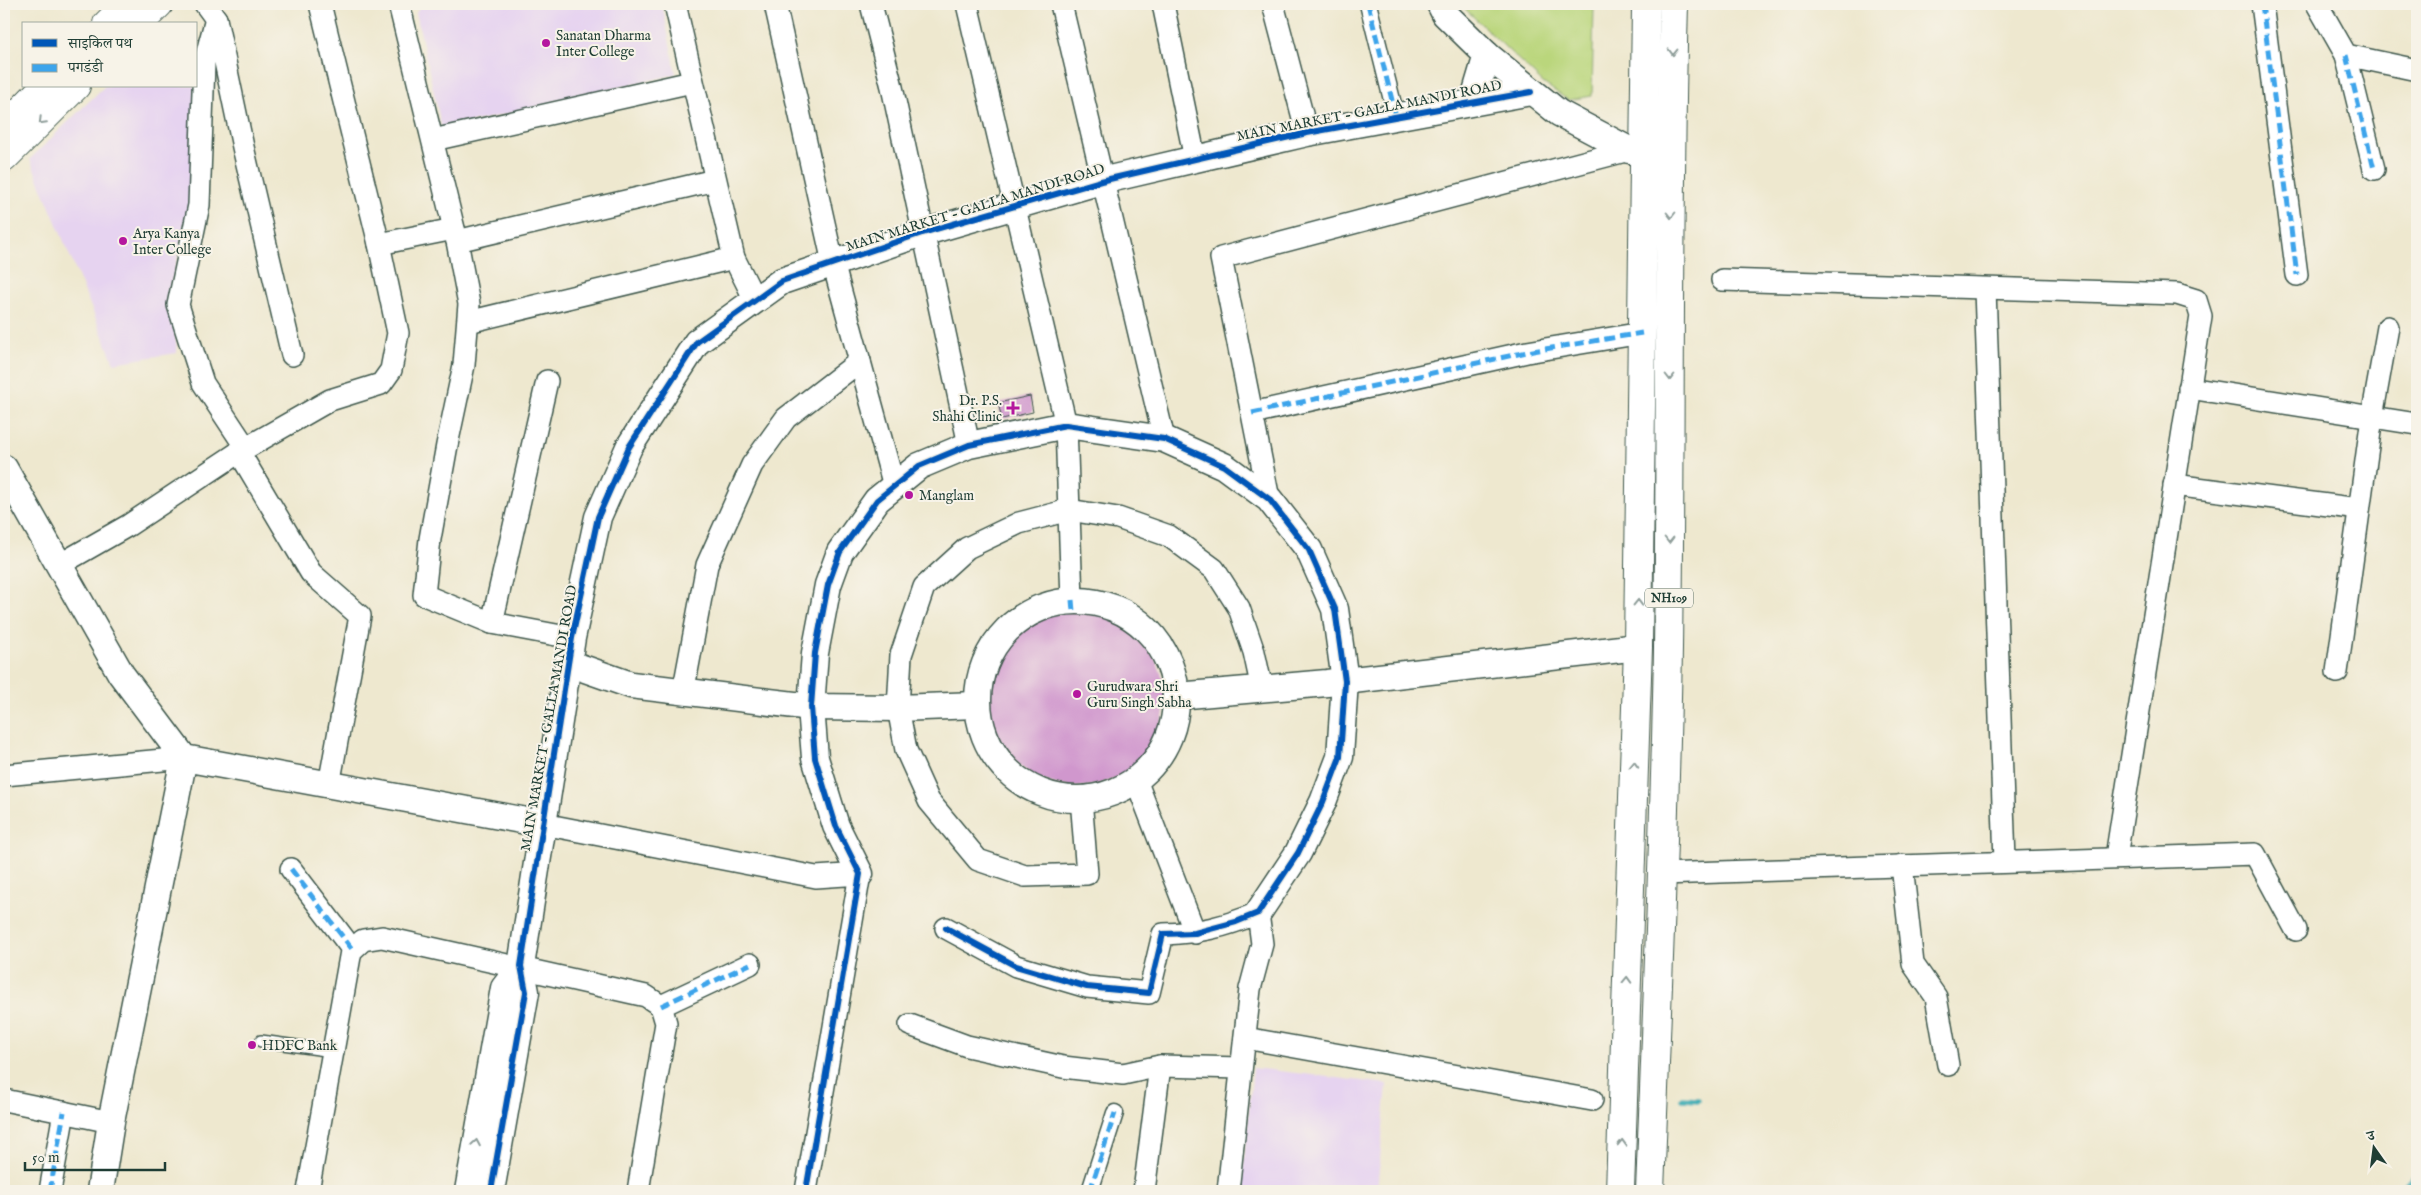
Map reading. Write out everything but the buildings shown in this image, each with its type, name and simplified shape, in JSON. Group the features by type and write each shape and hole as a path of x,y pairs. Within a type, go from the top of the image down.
{"main road":[{"path":"110,22 127,4"},
{"path":"141,22 159,4"},
{"name":"NH109","path":"1646,4 1648,150 1668,646 1665,800 1650,1191"},
{"name":"NH109","path":"1620,1191 1638,647 1642,333 1648,150 1674,4"},
{"path":"4,128 43,88"},
{"path":"4,158 74,88"},
{"path":"1638,647 1668,646"},
{"path":"1633,797 1665,800"}],"street":[{"path":"59,565 129,525 243,450 330,400 381,384 391,370 398,332 379,244 320,4"},
{"path":"399,4 456,235 469,304 464,365 430,539 424,595 492,623 570,651 630,685 683,693 811,707 898,708 976,705"},
{"path":"674,4 734,258 755,300"},
{"path":"775,4 833,263 894,486"},
{"path":"871,4 892,87 922,233 970,445"},
{"path":"967,4 1066,425 1072,600"},
{"path":"1061,4 1101,181 1164,439"},
{"path":"1163,4 1195,158"},
{"path":"1273,4 1307,133"},
{"path":"1368,4 1396,116"},
{"path":"1440,4 1445,14 1487,54 1531,92 1559,113 1648,150"},
{"path":"2262,4 2297,275"},
{"path":"2317,4 2346,55 2374,169"},
{"path":"210,12 292,355"},
{"path":"210,12 204,63 200,205 178,305 203,383 243,450 311,573 360,616 329,785"},
{"path":"1473,102 1487,54"},
{"path":"2346,55 2417,70"},
{"path":"433,140 692,82"},
{"name":"MAIN MARKET - GALLA MANDI ROAD","path":"490,1191 526,992 521,966 570,651 598,517 629,446 697,342 782,281 922,233 1101,181 1195,158 1307,133 1531,92"},
{"path":"1269,499 1221,258 1648,150"},
{"path":"379,244 456,235 715,180"},
{"path":"468,322 734,258"},
{"path":"1722,280 2177,294 2196,300 2200,316 2116,857"},
{"path":"1985,289 2005,861"},
{"path":"2337,672 2372,417 2388,327"},
{"path":"1252,413 1527,352 1642,333"},
{"path":"683,693 707,565 752,465 786,418 860,361"},
{"path":"492,623 547,381"},
{"path":"2189,388 2417,424"},
{"path":"806,1191 860,874 836,826 815,758 811,707 815,654 828,585 840,552 877,500 894,486 919,466 970,445 1066,425 1164,439 1224,466 1269,499 1309,550 1334,609 1344,681 1340,757 1323,802 1298,853 1258,913 1236,922 1195,933 1163,934 1150,993 1087,988 1016,966 946,928"},
{"path":"4,468 121,674 184,758 111,1122 100,1191"},
{"path":"2174,485 2359,510"},
{"path":"1082,798 1087,874 1025,876 978,860 929,800 906,750 898,708 901,655 924,587 967,548 1019,523 1069,510 1118,518 1169,536 1214,569 1239,608 1254,652 1262,689"},
{"path":"1072,600 1104,604 1132,617 1155,638 1171,665 1177,696 1172,730 1156,761 1136,780 1098,797 1064,799 1031,789 1003,768 984,739 976,705 980,674 993,645 1014,622 1041,607 1072,600"},
{"path":"1177,696 1344,681 1638,647"},
{"path":"4,775 184,758 543,824 816,877 860,874"},
{"path":"1136,780 1195,933"},
{"path":"1662,874 2116,857 2255,854 2296,930"},
{"path":"1902,865 1913,964 1936,997 1948,1065"},
{"path":"291,869 352,949"},
{"path":"1228,1191 1250,989 1262,944 1258,913"},
{"path":"308,1191 352,949 363,940 382,937 521,966 646,996 661,1006 666,1023 638,1191"},
{"path":"661,1006 750,964"},
{"name":"MAIN MARKET - GALLA MANDI ROAD","path":"468,1191 504,988 521,966"},
{"path":"910,1025 967,1046 1063,1067 1123,1074 1160,1066 1241,1068"},
{"path":"1244,1038 1592,1100"},
{"path":"1144,1191 1160,1066"},
{"path":"4,1100 111,1122"},
{"path":"50,1191 64,1112"},
{"path":"1090,1191 1115,1112"}],"lane":[{"path":"261,1041 333,1051"}],"shaded area":[{"name":"Sanatan Dharma Inter College","path":"421,4 662,4 676,74 442,129 416,13"},
{"name":"Arya Kanya Inter College","path":"103,88 195,88 191,197 171,286 177,353 114,363 30,159"},
{"path":"1253,1068 1387,1084 1377,1191 1241,1191"}],"green space":[{"path":"1460,4 1594,4 1592,96 1568,100 1543,83"}],"waterway":[{"path":"1682,1099 1698,1100"},
{"path":"2401,1191 2417,1172"}],"marked path":[{"path":"1368,4 1396,116"},
{"path":"2262,4 2297,275"},
{"path":"2346,55 2374,169"},
{"path":"1252,413 1527,352 1642,333"},
{"path":"1072,600 1073,611"},
{"path":"291,869 352,949"},
{"path":"661,1006 750,964"},
{"path":"50,1191 64,1112"},
{"path":"1090,1191 1115,1113"}],"cycle path":[{"path":"491,1191 526,992 521,966 572,638 598,517 629,447 697,342 782,281 922,233 1101,181 1307,133 1531,92"},
{"path":"806,1191 860,874 836,826 815,758 811,707 815,653 828,585 840,552 877,500 919,466 969,445 1066,425 1164,439 1224,466 1269,499 1309,550 1335,609 1345,681 1340,757 1323,802 1298,853 1258,913 1236,922 1195,933 1163,934 1149,993 1087,987 1016,966 946,928"}],"place":[{"name":"Sanatan Dharma Inter College","path":"546,43"},
{"name":"Arya Kanya Inter College","path":"123,241"},
{"name":"Dr. P.S. Shahi Clinic","path":"1013,408"},
{"name":"Manglam","path":"909,495"},
{"name":"Gurudwara Shri Guru Singh Sabha","path":"1077,694"},
{"name":"HDFC Bank","path":"252,1045"}]}
